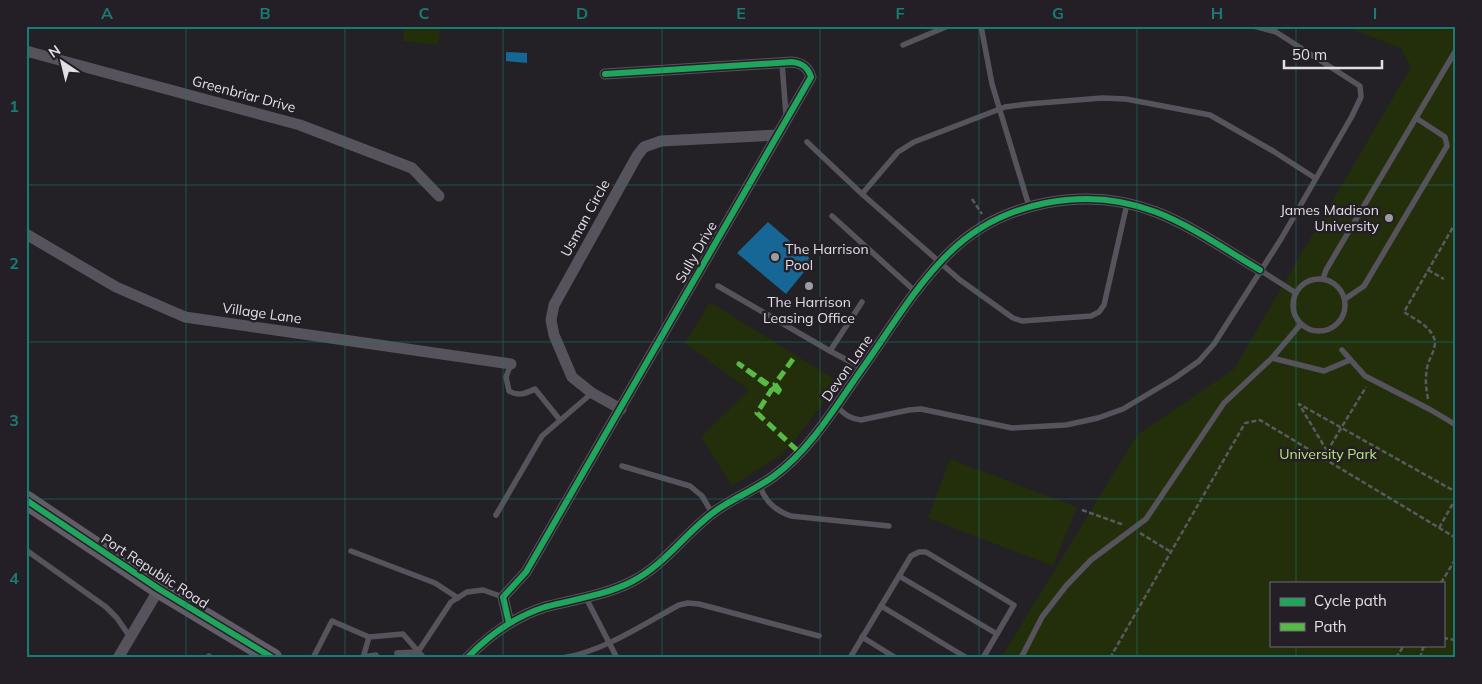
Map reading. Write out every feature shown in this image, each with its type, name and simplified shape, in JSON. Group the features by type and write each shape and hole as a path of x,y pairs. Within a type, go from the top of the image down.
{"main road":[{"name":"Port Republic Road","path":"26,500 158,590 273,658"}],"street":[{"name":"Greenbriar Drive","path":"26,51 300,125 412,168 439,196"},
{"name":"Sully Drive","path":"504,597 526,572 811,77 809,70 801,63 606,74"},
{"name":"Usman Circle","path":"621,409 592,393 572,378 554,335 551,320 554,305 637,156 644,147 661,141 777,135"},
{"name":"Devon Lane","path":"467,658 490,636 509,623 540,609 616,589 645,575 663,561 712,513 760,486 782,470 798,456 916,293 940,263 958,245 989,224 1028,206 1073,199 1127,204 1154,211 1173,220 1260,270"},
{"name":"Village Lane","path":"26,234 116,287 185,317 511,364"},
{"path":"118,658 158,590"},
{"path":"504,597 509,623"}],"lane":[{"path":"903,45 948,26"},
{"path":"981,26 992,84 1028,206"},
{"path":"836,406 854,420 922,409 1012,428 1048,427 1098,418 1142,399 1199,361 1214,344 1281,239 1361,97 1361,87 1276,32 1254,26"},
{"path":"1323,279 1326,270 1456,50"},
{"path":"782,63 787,119"},
{"path":"862,194 898,152 909,144 999,110 1028,104 1113,98 1207,114 1232,126 1315,178"},
{"path":"1345,299 1364,286 1446,146 1445,137 1416,118"},
{"path":"807,142 862,194 960,280 1019,320 1092,316 1099,312 1104,305 1127,204"},
{"path":"832,216 916,293"},
{"path":"1260,270 1296,292"},
{"path":"1323,279 1335,284 1340,288 1345,299 1346,308 1344,315 1335,327 1328,330 1314,331 1301,324 1294,313 1293,306 1296,292 1310,280 1323,279"},
{"path":"718,286 862,368"},
{"path":"830,351 862,302"},
{"path":"1021,658 1042,617 1066,586 1091,560 1146,519 1224,403 1272,358 1301,324"},
{"path":"1342,350 1365,376 1456,425"},
{"path":"1272,358 1324,371 1350,360"},
{"path":"511,364 506,377 510,390 515,394 521,394 535,389 560,420"},
{"path":"496,515 542,436 592,393"},
{"path":"622,466 690,486 702,496 712,513"},
{"path":"760,486 764,496 771,505 791,516 889,526"},
{"path":"26,550 106,607 117,618 130,637"},
{"path":"350,552 435,583 458,598"},
{"path":"850,658 911,556 919,552 926,552 1014,605 983,658"},
{"path":"899,576 997,634"},
{"path":"416,655 452,602 467,592 483,590 504,597"},
{"path":"586,598 617,658"},
{"path":"562,658 579,655 609,643 679,605 688,603 699,604 819,636"},
{"path":"881,606 967,658"},
{"path":"313,658 332,621 369,637 403,634 416,655"},
{"path":"369,637 363,657 376,656"},
{"path":"862,637 896,658"},
{"path":"397,653 424,658"}],"path":[{"path":"972,199 989,224"},
{"path":"1431,410 1425,386 1427,366 1435,347 1433,335 1424,325 1404,312 1456,222"},
{"path":"1428,270 1444,279"},
{"path":"1323,458 1371,379"},
{"path":"1327,450 1299,404 1456,492"},
{"path":"1110,658 1245,423 1260,420 1456,538"},
{"path":"1438,528 1456,498"},
{"path":"1442,582 1456,558"},
{"path":"1396,658 1403,646"},
{"path":"1420,658 1426,646"}],"green space":[{"path":"404,26 440,26 438,45 403,41"},
{"name":"University Park","path":"1343,26 1456,26 1456,658 1001,658 1137,435 1234,369 1411,67 1401,48"},
{"path":"710,302 839,382 794,441 779,456 732,486 701,437 749,390 685,343"},
{"path":"950,459 1077,507 1053,566 928,518"}],"water":[{"path":"506,52 527,53 527,63 506,61"},
{"name":"The Harrison Pool","path":"768,222 813,261 786,294 737,253"}],"marked path":[{"path":"793,359 775,384 782,394 739,364 772,389 757,413 800,453"}],"cycle path":[{"path":"509,623 503,597 526,572 811,77 804,66 792,62 605,74"},
{"path":"467,658 493,634 512,621 545,607 610,591 643,575 714,512 774,476 800,453 822,427 902,310 936,267 969,236 993,221 1019,210 1073,199 1129,204 1156,212 1183,224 1260,270"},
{"path":"26,500 159,589 273,658"}],"place":[{"name":"James Madison University","path":"1389,218"},
{"name":"The Harrison Pool","path":"775,257"},
{"name":"The Harrison Leasing Office","path":"809,286"}]}
